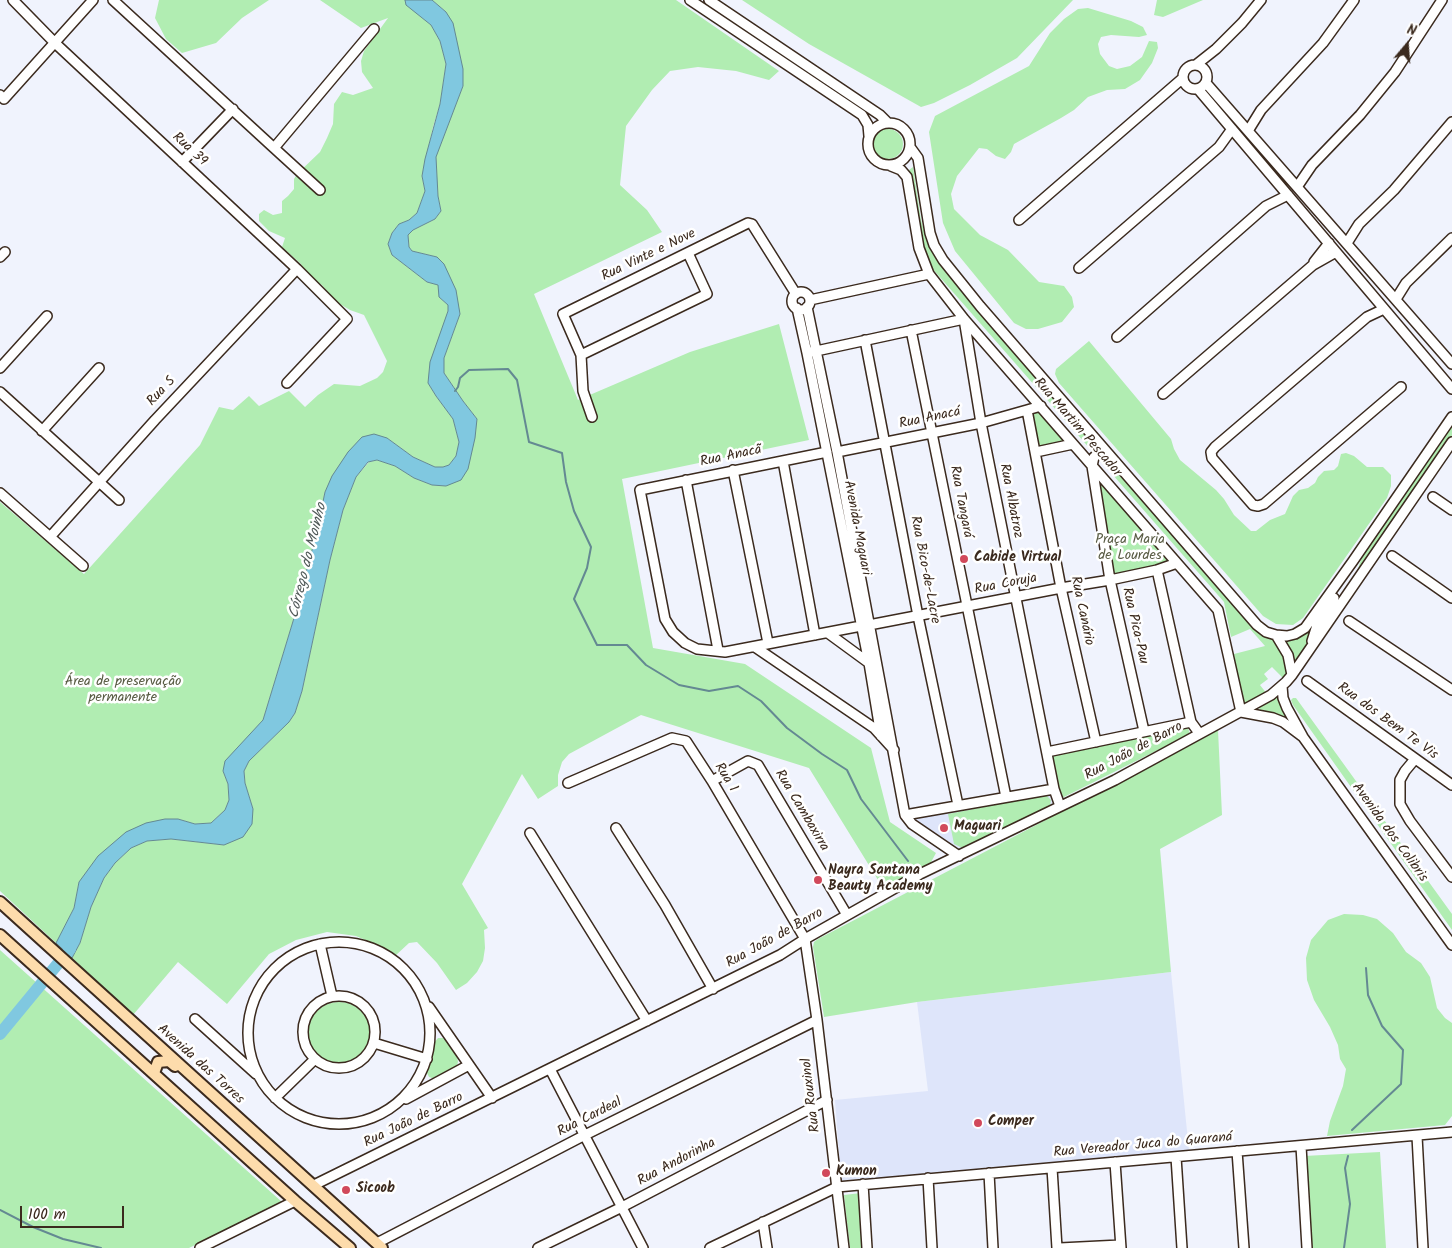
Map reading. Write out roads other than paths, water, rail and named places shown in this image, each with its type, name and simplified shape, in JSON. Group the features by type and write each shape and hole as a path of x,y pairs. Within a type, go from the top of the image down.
{"main road":[{"name":"Avenida das Torres","path":"0,902 380,1246"},
{"path":"1,936 295,1201 350,1248"},
{"path":"154,1073 158,1062 169,1060 219,1106 237,1117"}],"street":[{"name":"Rua 39","path":"13,0 55,43 297,269 347,319 287,383"},
{"path":"2,97 55,43 93,0"},
{"path":"114,0 320,190"},
{"path":"690,0 862,115 868,125 869,136"},
{"path":"709,0 880,115 888,123 877,127 869,136"},
{"path":"1200,66 1242,23 1261,0"},
{"path":"1248,131 1261,110 1324,43 1354,0"},
{"path":"1297,187 1312,165 1360,115 1395,72 1442,0"},
{"path":"274,148 374,29"},
{"path":"1191,65 1200,66 1208,75 1206,83 1203,87 1192,89 1185,82 1186,69 1191,65"},
{"path":"1019,220 1165,93 1185,82"},
{"path":"1206,83 1452,364"},
{"path":"1198,89 1452,389"},
{"path":"182,162 233,109"},
{"path":"1240,122 1261,110"},
{"path":"1347,243 1359,224 1394,190 1452,122"},
{"name":"Rua Martim Pescador","path":"888,123 902,127 910,139 910,147 918,158 930,233 934,245 943,260 980,306 1257,625 1266,632 1276,635"},
{"path":"1079,268 1219,147 1232,129"},
{"name":"Rua Martim Pescador","path":"869,136 868,148 873,159 878,163 901,170 907,177 919,248 929,274 964,319 1218,610 1241,712"},
{"path":"1219,147 1240,139"},
{"path":"890,166 904,160 910,147"},
{"path":"1290,179 1312,165"},
{"path":"1266,206 1280,185"},
{"path":"1117,337 1266,206 1288,195"},
{"path":"1308,219 1317,210"},
{"name":"Rua Vinte e Nove","path":"581,355 562,314 748,223 752,224 796,294"},
{"path":"1340,235 1359,224"},
{"path":"1396,300 1406,283 1452,238"},
{"path":"1164,394 1313,264 1329,243"},
{"path":"1313,264 1336,252"},
{"path":"592,417 582,391 581,355 707,294 688,253"},
{"name":"Rua S","path":"50,537 155,420 297,269"},
{"path":"809,304 806,294 801,292 796,294 793,301 797,308 802,309 809,304 929,274"},
{"path":"1388,290 1406,283"},
{"path":"1377,300 1367,316 1215,447 1211,452 1212,458 1253,506 1264,504 1401,387"},
{"name":"Avenida Maguari","path":"809,304 812,352 827,452 889,726 905,815"},
{"name":"Avenida Maguari","path":"797,308 812,352 837,452 865,626 877,727"},
{"path":"1367,316 1384,309"},
{"path":"0,368 46,316"},
{"path":"812,352 964,319"},
{"name":"Rua Albatroz","path":"964,319 981,423 1054,789 1060,806"},
{"path":"1407,336 1418,326"},
{"name":"Rua Tangará","path":"911,330 1006,797"},
{"name":"Rua Bico-de-Lacre","path":"865,340 918,616 958,805"},
{"path":"1426,359 1438,348"},
{"path":"42,431 99,368"},
{"path":"0,392 119,500"},
{"path":"1027,410 1041,406"},
{"name":"Rua Anacá","path":"837,452 981,423 1027,410"},
{"name":"Rua Canário","path":"1027,410 1061,588 1096,742"},
{"name":"Rua João de Barro","path":"1276,635 1295,634 1305,628 1452,417"},
{"name":"Rua João de Barro","path":"314,1185 780,955 920,874 1115,780 1199,733 1257,704 1278,689 1292,675 1452,442"},
{"path":"1036,452 1074,444"},
{"name":"Rua Anacã","path":"697,649 673,632 665,619 640,490 827,452"},
{"path":"1092,466 1094,457 1099,454 1105,452 1111,456"},
{"path":"783,461 815,635"},
{"name":"Rua Pica-Pau","path":"1092,466 1110,580 1144,731"},
{"path":"734,470 768,643"},
{"path":"686,480 718,650"},
{"path":"0,493 83,566"},
{"path":"1433,497 1452,510"},
{"path":"1392,556 1452,598"},
{"name":"Rua João de Barro","path":"1310,649 1318,622 1348,578 1353,561"},
{"name":"Rua Coruja","path":"697,649 725,652 755,647 768,643 1110,580 1157,570 1177,563"},
{"path":"1157,570 1190,722 1199,733"},
{"path":"1349,621 1452,690"},
{"path":"828,633 869,663"},
{"path":"1276,635 1288,655 1292,675"},
{"path":"755,647 877,727 881,736 894,750"},
{"name":"Rua dos Bem Te Vis","path":"1307,681 1452,785"},
{"name":"Avenida dos Colibris","path":"1278,689 1291,718 1303,736 1452,945"},
{"path":"1257,704 1257,709 1263,715"},
{"name":"Avenida dos Colibris","path":"1241,712 1263,715 1283,722 1303,736"},
{"path":"1047,752 1190,722"},
{"path":"877,727 889,726"},
{"path":"881,736 891,736"},
{"name":"Rua 1","path":"568,783 672,738 686,742 712,781 805,939"},
{"path":"1415,759 1400,780 1400,804 1410,821 1452,877"},
{"name":"Rua Cambaxirra","path":"712,781 748,761 758,765 847,915"},
{"path":"959,856 912,824 905,815 1054,789"},
{"path":"616,828 665,905 712,989"},
{"path":"530,833 646,1021"},
{"name":"Rua Rouxinol","path":"805,939 817,1020 844,1248"},
{"path":"258,1076 248,1044 250,1010 256,995 265,980 289,957 304,949 334,942 363,945 389,957 410,976 424,1001 492,1098"},
{"path":"320,944 332,996"},
{"path":"332,996 351,997 369,1011 375,1026 374,1043 369,1054 360,1062 349,1067 331,1067 315,1059 308,1051 303,1030 305,1019 310,1009 319,1002 332,996"},
{"path":"424,1001 429,1016 430,1046"},
{"path":"195,1019 258,1076 275,1098 288,1108 319,1122 335,1124 352,1123 384,1113 398,1103 469,1065"},
{"name":"Rua Cardeal","path":"380,1246 585,1135 817,1020"},
{"path":"398,1103 412,1088 423,1070 434,1037 448,1034"},
{"path":"374,1043 427,1059"},
{"path":"275,1098 315,1059"},
{"path":"550,1069 643,1248"},
{"path":"423,1070 422,1074 432,1084"},
{"name":"Rua Andorinha","path":"538,1248 622,1207 827,1100"},
{"name":"Rua Vereador Juca do Guaraná","path":"837,1186 1417,1136 1450,1131"},
{"path":"1417,1136 1423,1248"},
{"path":"1301,1146 1307,1248"},
{"path":"1237,1151 1244,1248"},
{"path":"1176,1157 1182,1248"},
{"path":"1052,1168 1058,1248 1120,1246 1115,1162"},
{"path":"989,1173 993,1248"},
{"path":"928,1178 932,1248"},
{"path":"863,1184 868,1248"},
{"path":"710,1248 837,1186"},
{"path":"200,1248 295,1201"},
{"path":"763,1222 766,1248"}],"water":[{"path":"405,0 432,0 446,12 453,23 463,69 463,86 436,157 438,196 441,211 435,219 413,230 408,235 409,247 412,251 437,257 444,264 456,290 460,314 444,358 444,373 477,419 468,469 461,480 446,486 432,485 414,478 395,466 377,460 368,462 356,477 343,510 330,560 302,691 295,713 289,722 249,761 244,771 245,783 253,809 252,824 243,837 224,845 171,839 147,841 131,848 115,863 104,878 91,907 80,943 72,958 56,943 74,908 79,882 98,856 126,832 146,823 165,819 178,819 195,824 211,823 225,810 229,800 228,784 223,771 225,761 263,720 294,618 316,535 325,492 332,476 348,452 362,437 374,434 387,438 413,457 435,467 449,465 456,456 459,442 453,419 428,383 430,362 448,311 448,305 439,297 438,285 427,282 392,255 388,244 392,233 399,224 409,220 417,213 425,191 422,176 440,104 446,64 440,41 431,25 406,5"}],"waterway":[{"path":"455,391 460,378 469,370 508,369 517,380 529,442 562,453 566,482 574,511 591,547 587,568 574,599 597,645 627,645 646,665 679,685 709,691 738,686 761,701 787,728 847,770 861,799 908,861"},
{"name":"Córrego do Moinho","path":"0,1034 70,949"},
{"path":"1352,1130 1401,1084 1403,1050 1382,1026 1368,995 1366,968"},
{"path":"1344,1248 1350,1204 1345,1168 1348,1156"},
{"path":"0,1210 33,1227 63,1239 101,1248"}],"place":[{"name":"Cabide Virtual","path":"964,559"},
{"name":"Maguari","path":"944,828"},
{"name":"Nayra Santana Beauty Academy","path":"818,880"},
{"name":"Comper","path":"978,1123"},
{"name":"Kumon","path":"826,1173"},
{"name":"Sicoob","path":"346,1190"}],"park label":[{"name":"Praça Maria de Lourdes","path":"1130,550"},
{"name":"Área de preservação permanente","path":"123,692"}]}
